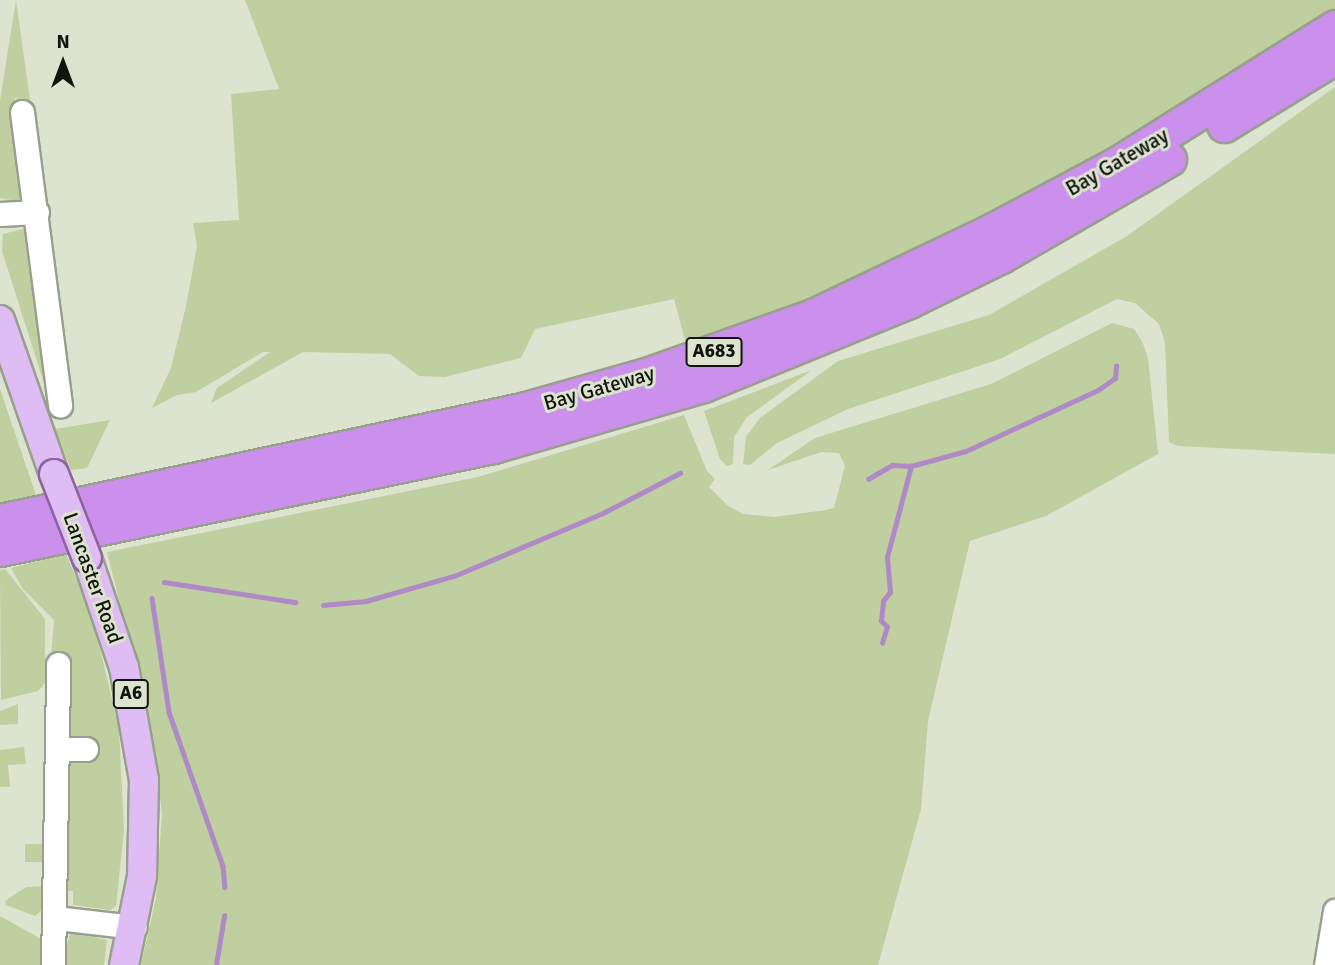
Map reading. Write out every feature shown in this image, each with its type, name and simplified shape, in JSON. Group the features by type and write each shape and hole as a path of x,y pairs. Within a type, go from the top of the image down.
{"highway":[{"name":"Bay Gateway","path":"0,521 526,409 646,375 815,315 991,231 1119,162 1335,27"},
{"name":"Bay Gateway","path":"0,549 493,446 703,385 836,334 1001,256 1128,184 1335,57"}],"main road":[{"name":"Lancaster Road","path":"0,320 121,656 140,748 145,835 134,928 124,965"}],"street":[{"path":"22,112 60,406"},
{"path":"0,214 37,212"},
{"path":"53,965 56,918 58,664"},
{"path":"57,749 86,749"},
{"path":"1326,965 1335,911"},
{"path":"56,918 134,928"}],"green space":[{"path":"16,0 30,100 15,98 13,112 26,195 17,201 0,198 0,101"},
{"path":"245,0 1335,0 1335,13 1184,111 876,273 688,351 674,299 535,329 521,358 445,377 419,376 390,354 303,352 211,403 217,388 270,352 263,352 196,392 177,395 152,408 171,368 186,306 197,246 193,223 239,220 231,94 279,89"},
{"path":"1335,87 1335,454 1178,446 1169,442 1165,343 1159,324 1135,303 1117,299 1000,359 848,409 777,443 750,465 743,464 746,437 760,418 838,361 989,315 1127,236"},
{"path":"26,228 50,402 2,251 3,234"},
{"path":"1112,323 1134,329 1148,358 1158,454 1046,516 970,541 928,721 921,809 878,965 141,965 156,898 162,813 151,728 107,552 478,477 684,415 707,471 715,479 709,487 727,505 743,514 774,517 826,510 834,508 845,466 839,453 821,452 768,470 815,438 991,384"},
{"path":"812,370 747,417 734,437 733,464 727,466 720,459 704,411"},
{"path":"0,389 38,501 0,509"},
{"path":"110,420 87,468 71,470 55,429"},
{"path":"66,554 93,619 119,729 124,830 116,906 110,910 73,905 73,891 63,890 67,760 99,757 98,743 66,739 51,658 54,620 23,589 11,568"},
{"path":"5,569 45,619 45,683 38,691 1,700 0,570"},
{"path":"18,704 18,724 0,725 0,711"},
{"path":"24,747 26,764 8,765 10,787 0,787 0,750"},
{"path":"25,844 47,844 47,862 25,862"},
{"path":"46,886 44,908 35,916 6,905 5,901 26,887"},
{"path":"0,916 43,940 41,965 0,965"},
{"path":"71,932 107,940 104,965 60,965"}],"waterway":[{"path":"882,643 887,627 881,621 883,601 890,592 887,557 911,466 966,451 1098,390 1115,378 1116,366"},
{"path":"868,479 892,465 911,466"},
{"path":"323,605 366,601 454,576 601,514 680,473"},
{"path":"164,582 295,602"},
{"path":"152,598 169,712 223,866 225,887"},
{"path":"216,965 224,916"}]}
